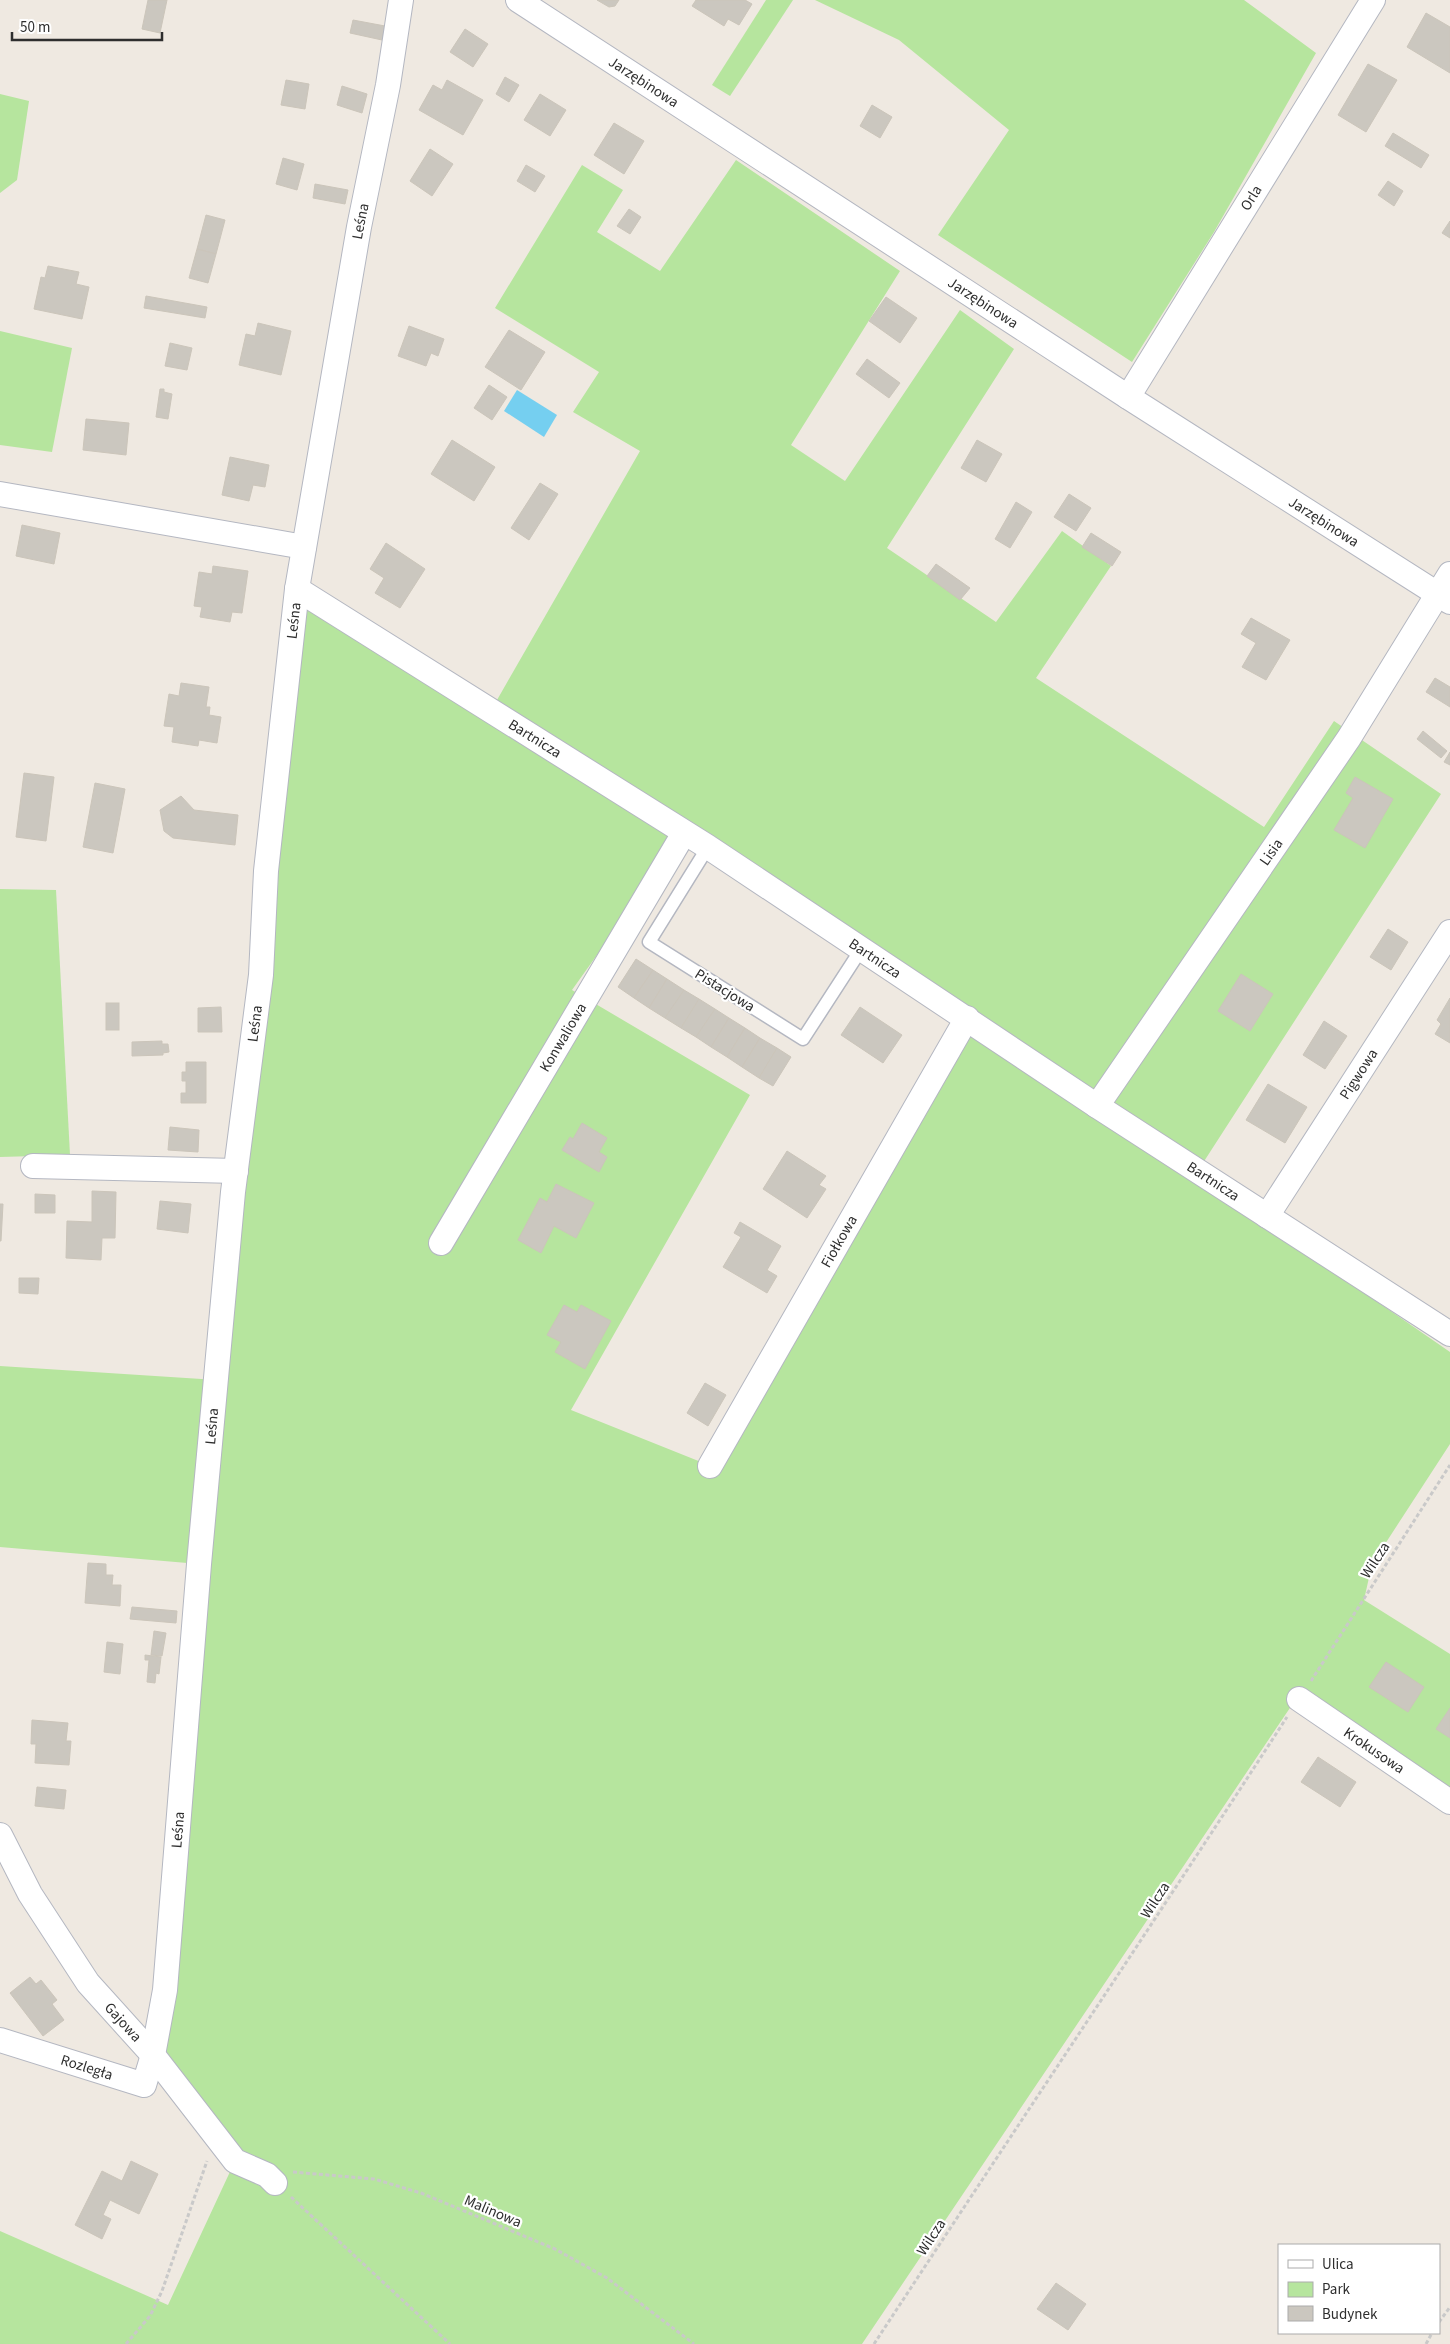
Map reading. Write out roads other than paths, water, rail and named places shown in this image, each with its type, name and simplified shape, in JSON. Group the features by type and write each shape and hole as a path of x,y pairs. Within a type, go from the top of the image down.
{"street":[{"name":"Leśna","path":"153,2055 165,1990 198,1574 236,1171 261,975 266,871 297,590 359,227 388,85 401,0"},
{"name":"Jarzębinowa","path":"518,0 1128,397 1443,598"},
{"name":"Orla","path":"1128,397 1373,0"},
{"path":"0,494 304,547"},
{"name":"Lisia","path":"1097,1106 1443,598 1450,574"},
{"name":"Bartnicza","path":"297,590 708,847 1097,1106 1450,1334"},
{"name":"Konwaliowa","path":"441,1243 684,833"},
{"name":"Pigwowa","path":"1267,1216 1450,932"},
{"name":"Fiołkowa","path":"710,1466 967,1018"},
{"path":"33,1166 236,1171"},
{"name":"Krokusowa","path":"1299,1699 1450,1802"},
{"name":"Gajowa","path":"0,1835 30,1894 88,1983 153,2055 235,2161 267,2175 282,2177"},
{"name":"Rozległa","path":"0,2040 144,2085 153,2055"}],"lane":[{"name":"Pistacjowa","path":"708,847 649,942 803,1040 862,948"}],"water":[{"path":"517,390 557,415 544,437 504,411"}]}
